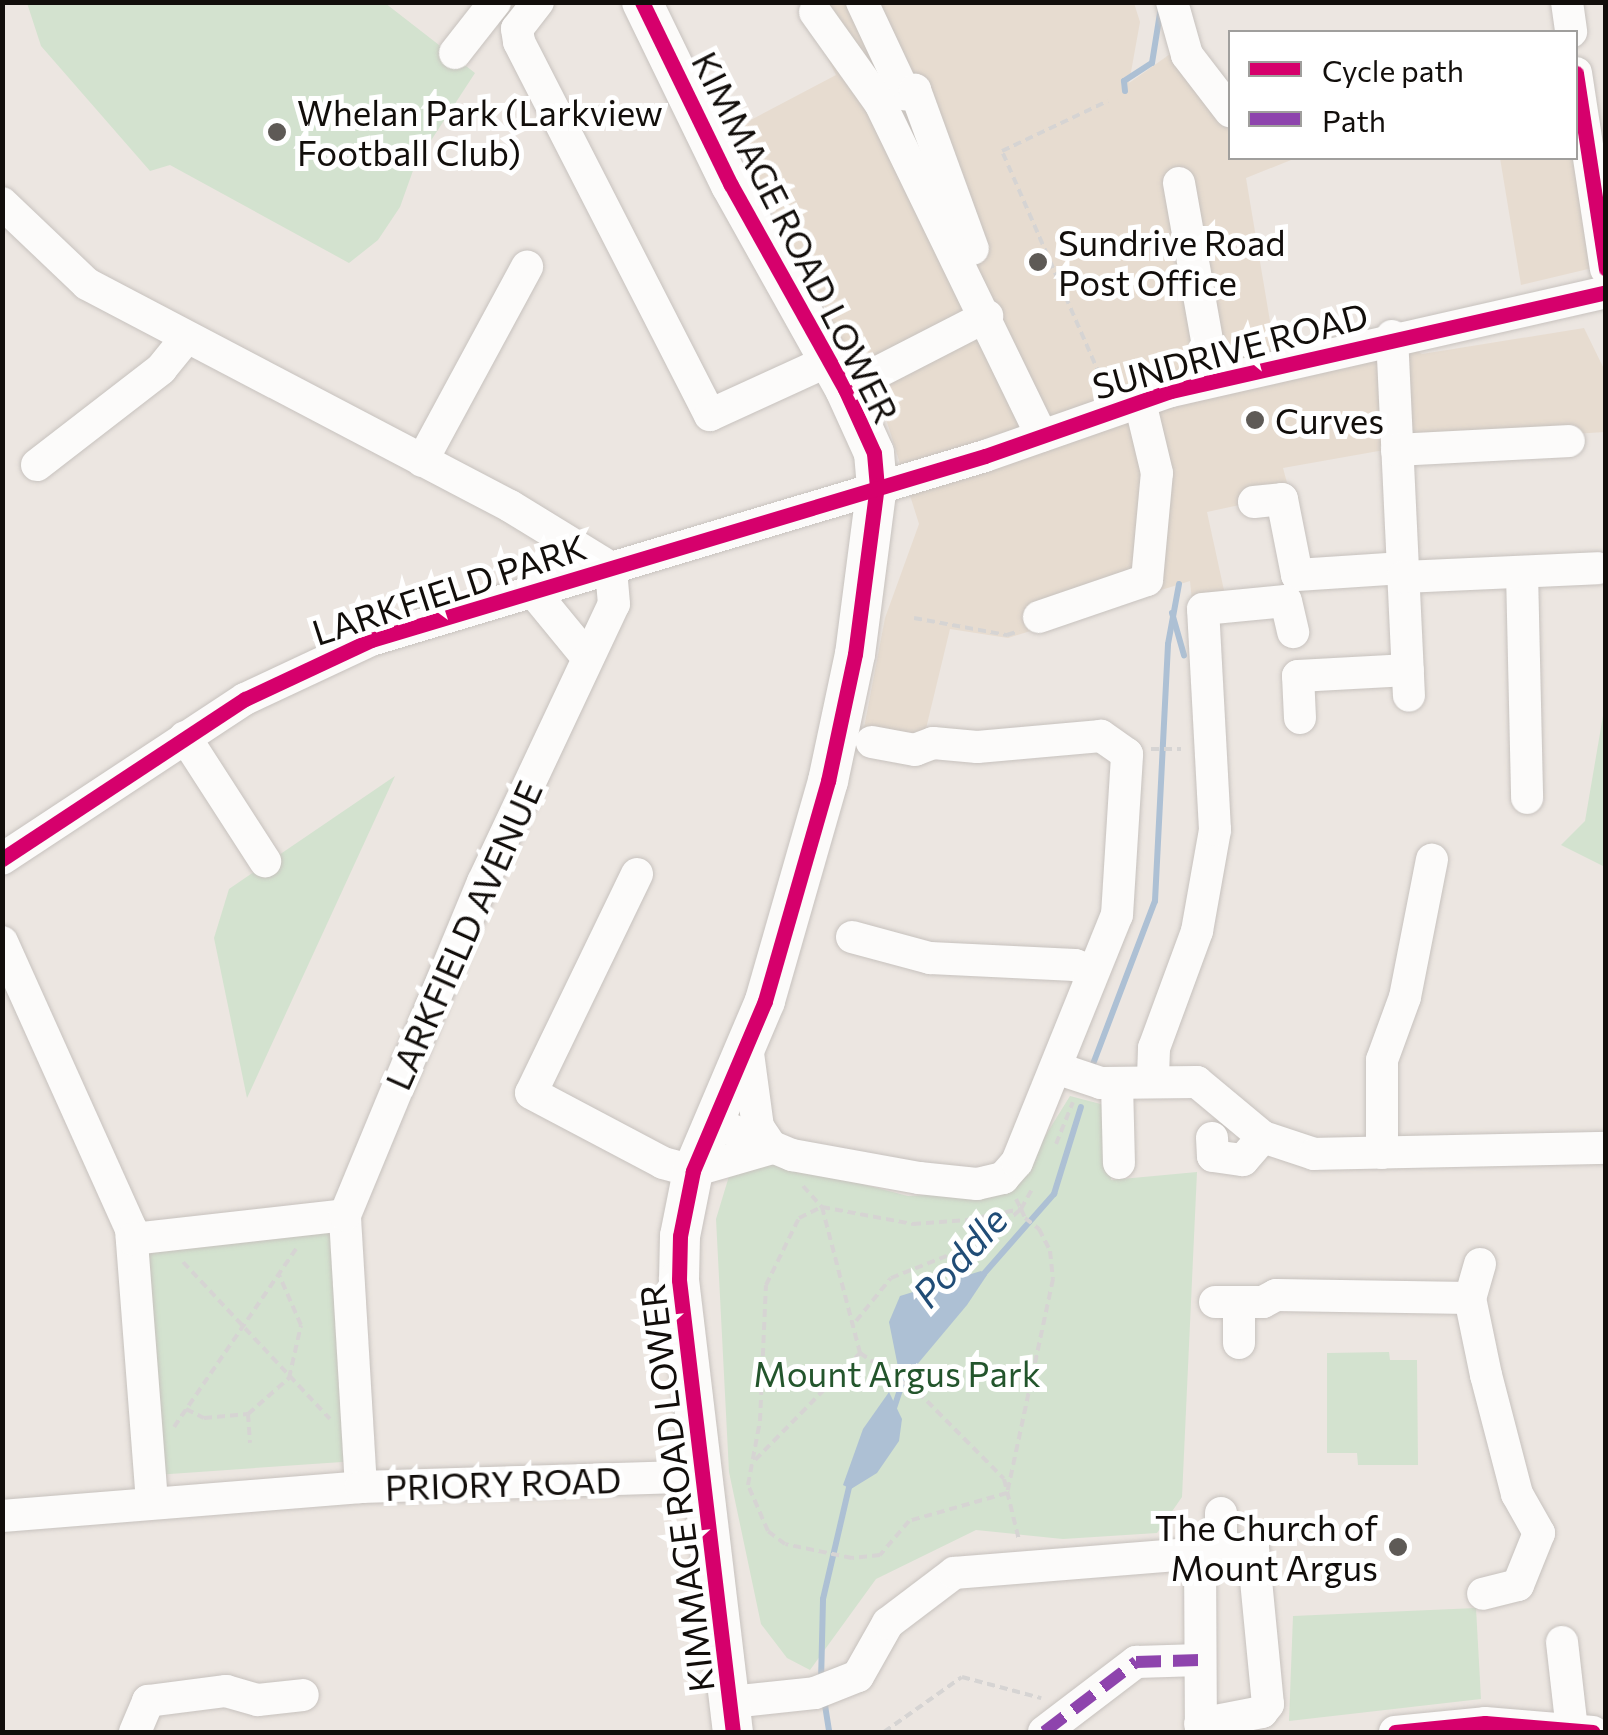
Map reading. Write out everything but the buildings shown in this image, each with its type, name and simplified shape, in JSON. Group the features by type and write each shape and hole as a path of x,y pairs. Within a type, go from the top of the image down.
{"main road":[{"name":"KIMMAGE ROAD LOWER","path":"642,2 837,375 874,453 877,486 856,654 828,781 783,946 747,1046 693,1171 679,1280 732,1717"}],"street":[{"path":"455,53 495,2"},
{"path":"538,2 517,30 519,42 710,415 837,375 988,316"},
{"path":"862,2 905,94 915,90 976,257"},
{"path":"1172,2 1186,56 1228,108"},
{"path":"1567,2 1571,30"},
{"path":"814,12 880,102 988,316 1042,436"},
{"path":"1578,85 1606,270"},
{"path":"1179,183 1214,380"},
{"path":"2,203 88,284 526,516 611,568 877,486"},
{"path":"422,462 527,267"},
{"name":"SUNDRIVE ROAD","path":"877,486 1214,380 1392,336 1606,292"},
{"path":"1300,718 1298,676 1408,683 1392,336"},
{"path":"37,465 161,368 187,337"},
{"path":"1028,624 1147,580 1157,473 1140,402"},
{"path":"1397,450 1569,441"},
{"path":"1254,502 1282,499 1298,575 1598,568"},
{"path":"526,516 544,568 532,590 587,656"},
{"name":"LARKFIELD PARK","path":"2,859 185,736 261,691 370,640 611,568"},
{"name":"LARKFIELD AVENUE","path":"330,1218 614,604 611,568"},
{"path":"1522,572 1527,798"},
{"path":"1153,1077 1154,1048 1196,931 1212,847 1213,746 1203,609 1286,601 1293,632"},
{"path":"185,736 265,861"},
{"path":"872,742 916,750 933,743 977,747 1101,736 1140,752 1117,915 1093,972 1084,1077 1118,1162"},
{"path":"1382,1153 1382,1060 1406,996 1432,860"},
{"path":"637,874 531,1093 663,1163 693,1171 772,1148"},
{"path":"852,938 930,958 1075,964 1093,972"},
{"path":"2,942 109,1186 146,1238 148,1465 152,1500"},
{"path":"747,1046 758,1127 772,1148"},
{"path":"1084,1077 1153,1077 1197,1082 1217,1092 1263,1137 1314,1154 1606,1148"},
{"path":"713,1122 772,1148 919,1178 977,1184 1003,1178 1084,1077"},
{"path":"1212,1138 1213,1156 1243,1160 1263,1137"},
{"path":"146,1238 330,1218"},
{"name":"PRIORY ROAD","path":"330,1218 361,1487"},
{"path":"1480,1264 1470,1298 1517,1494 1539,1533 1518,1585 1483,1594"},
{"path":"1239,1343 1227,1302 1276,1295 1470,1298"},
{"name":"PRIORY ROAD","path":"2,1516 152,1500 361,1487 705,1476"},
{"path":"732,1717 858,1676 888,1622 954,1573 1024,1564 1211,1551 1253,1549 1268,1704 1262,1712 1201,1728 1200,1660 1211,1551 1221,1512"},
{"path":"1395,1732 1583,1731 1562,1642"},
{"path":"1051,1727 1136,1662 1200,1660"},
{"path":"135,1732 148,1701 226,1691 258,1700 303,1696"}],"path":[{"path":"1102,381 1002,151 1108,101"},
{"path":"914,618 1028,624"},
{"path":"1140,752 1170,750"},
{"path":"1054,1149 1084,1077"},
{"path":"856,1321 892,1278 984,1241 1021,1209 1038,1180"},
{"path":"1007,1493 908,1521 880,1554 852,1558 785,1544 768,1532 748,1485 764,1378 760,1330 766,1285 799,1218 822,1207 913,1224 1021,1209"},
{"path":"822,1207 856,1321 860,1353 881,1371 918,1392 1004,1479 1024,1564"},
{"path":"148,1465 278,1275 330,1218"},
{"path":"1007,1493 1053,1279 1039,1229 1025,1218"},
{"path":"146,1238 242,1327 358,1447"},
{"path":"186,1410 204,1418 248,1414 290,1378 301,1324 278,1275"},
{"path":"752,1462 860,1353"},
{"path":"248,1414 250,1443"},
{"path":"884,1732 962,1677 985,1678 994,1690 1038,1694 1051,1727"}],"shaded area":[{"path":"820,3 1134,3 1140,22 1129,83 1173,52 1228,118 1228,160 1291,160 1246,178 1277,363 1392,336 1422,354 1584,328 1605,371 1605,432 1418,444 1283,468 1290,494 1207,512 1225,595 1192,601 1190,581 1008,638 950,629 923,741 864,728 885,618 919,524 886,419 728,132 836,75 803,10"},
{"path":"1605,141 1605,265 1521,285 1500,160 1578,160 1578,144"}],"green space":[{"name":"Whelan Park (Larkview Football Club)","path":"27,3 385,3 475,73 415,165 400,207 378,240 349,263 170,165 150,171 41,46"},
{"path":"1605,704 1605,867 1561,845 1585,821"},
{"path":"395,776 247,1098 214,938 229,889"},
{"name":"Mount Argus Park","path":"1070,1096 1112,1107 1111,1180 1197,1172 1182,1497 1157,1533 1063,1539 976,1530 876,1579 810,1670 787,1658 761,1624 729,1472 716,1219 733,1163 762,1158 908,1196 1011,1191"},
{"path":"333,1228 349,1461 163,1474 146,1241"},
{"path":"1389,1352 1390,1360 1417,1360 1418,1465 1358,1465 1357,1453 1327,1453 1327,1353"},
{"path":"1476,1608 1481,1699 1289,1721 1293,1616"}],"water":[{"path":"981,1271 987,1275 967,1305 910,1373 898,1367 889,1322 900,1296"},
{"path":"889,1392 902,1419 899,1441 877,1473 851,1489 843,1485 863,1429"}],"waterway":[{"name":"Poddle","path":"1125,91 1124,81 1152,63 1160,13"},
{"name":"Poddle","path":"1093,1064 1155,901 1168,644 1179,584"},
{"path":"1172,613 1184,655"},
{"name":"Poddle","path":"981,1277 1054,1194 1081,1107"},
{"name":"Poddle","path":"894,1408 909,1363"},
{"name":"Poddle","path":"821,1682 823,1599 850,1483"},
{"name":"Poddle","path":"824,1699 829,1732"}],"marked path":[{"path":"1044,1732 1136,1662 1200,1660"}],"cycle path":[{"path":"642,2 731,185 845,389 874,453 877,485 855,654 828,781 765,1001 693,1171 680,1236 679,1280 733,1732"},
{"path":"1578,86 1606,269"},
{"path":"2,859 245,699 371,640 985,456 1171,391 1606,292"},
{"path":"1395,1732 1485,1723 1593,1732"}],"place":[{"name":"Whelan Park (Larkview Football Club)","path":"277,132"},
{"name":"Sundrive Road Post Office","path":"1038,262"},
{"name":"Curves","path":"1255,420"},
{"name":"The Church of Mount Argus","path":"1398,1547"}]}
